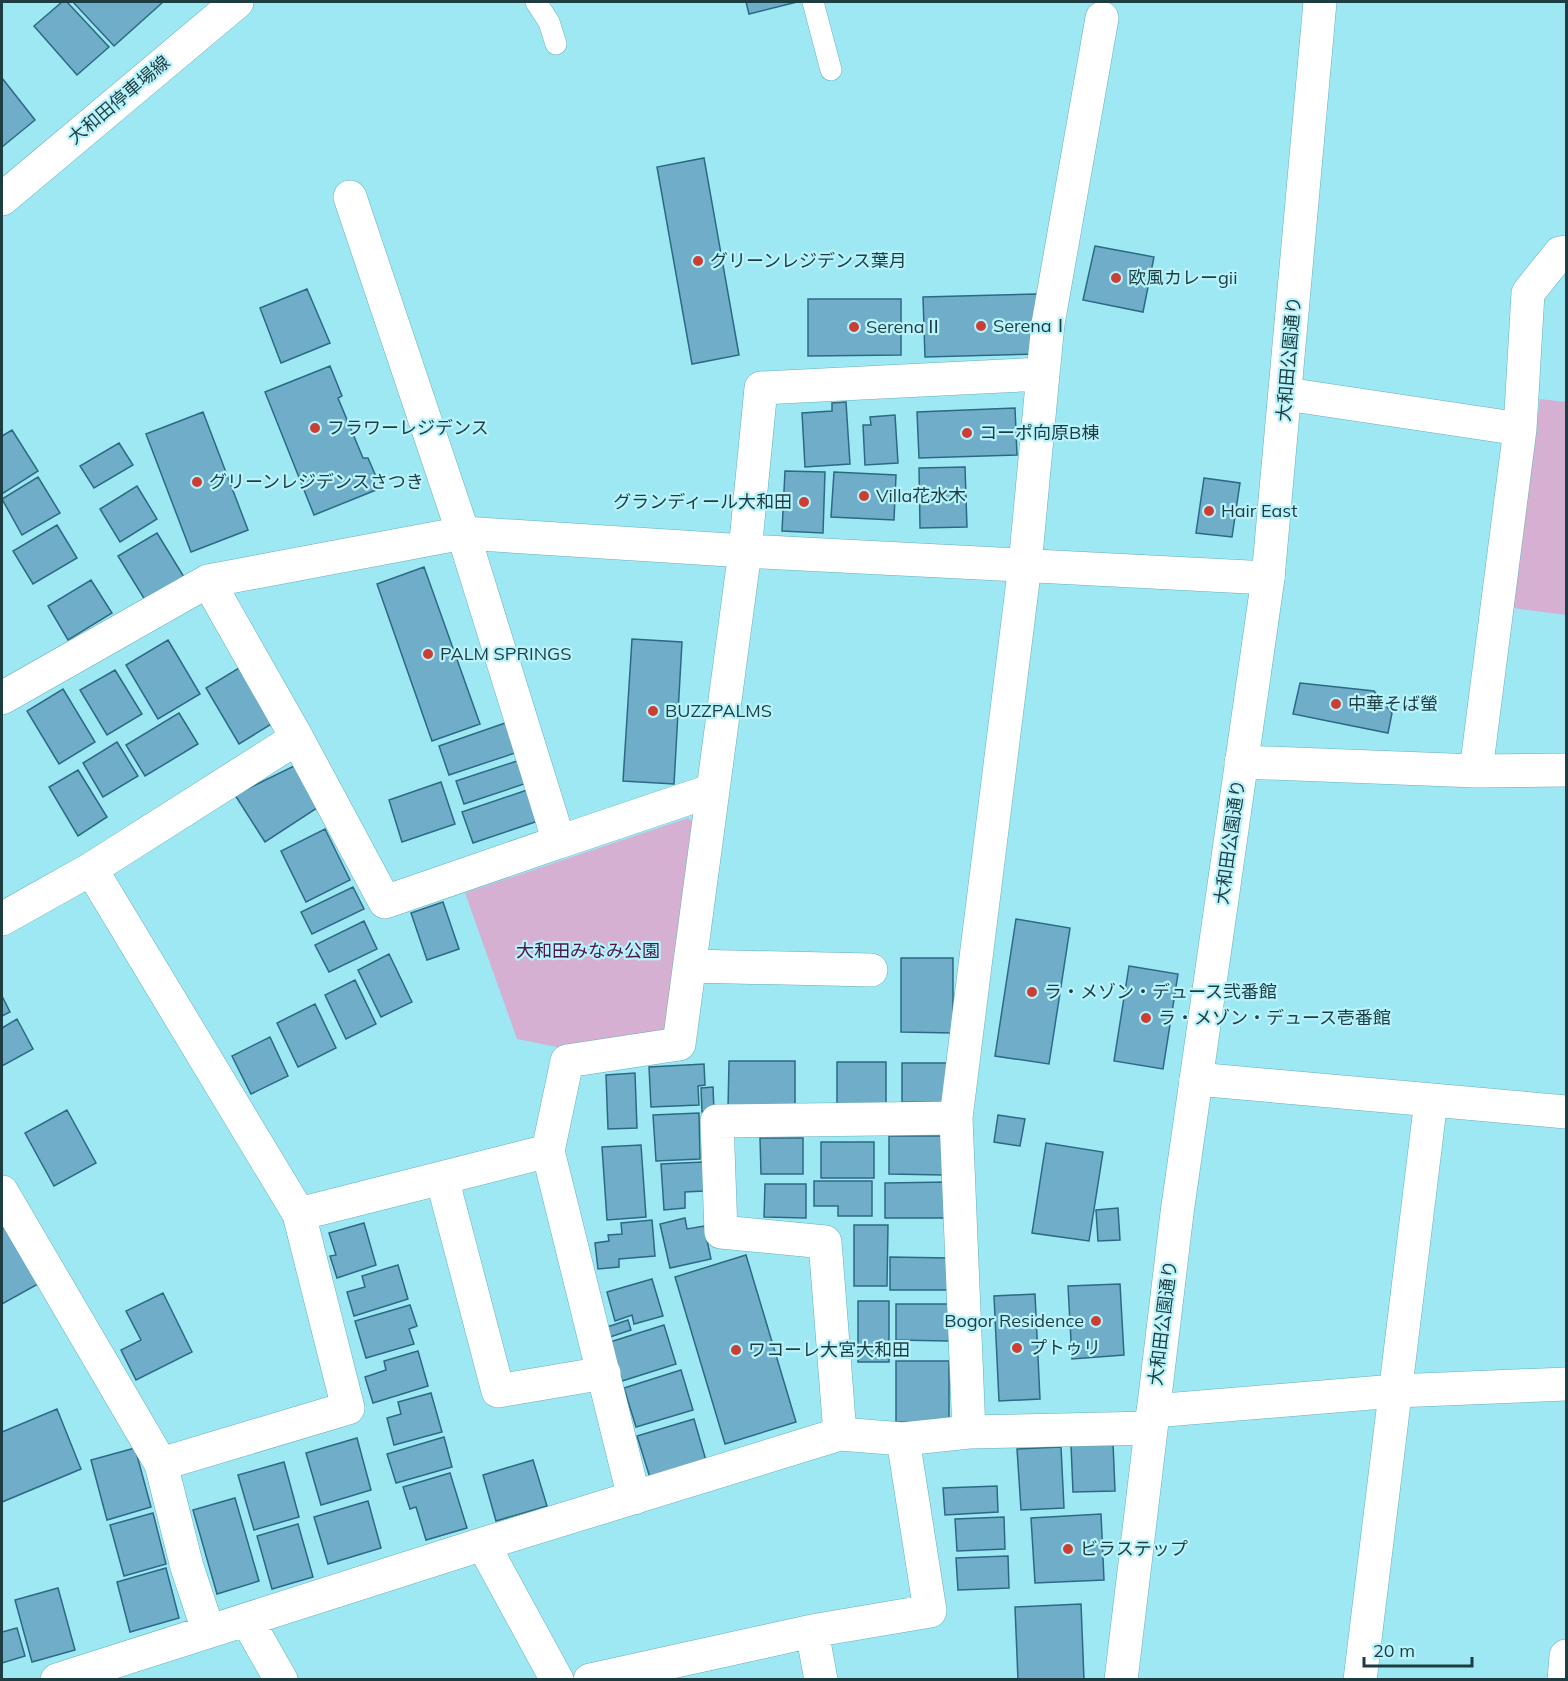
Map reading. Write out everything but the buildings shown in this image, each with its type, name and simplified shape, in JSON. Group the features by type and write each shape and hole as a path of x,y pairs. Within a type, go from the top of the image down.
{"street":[{"name":"大和田停車場線","path":"2,199 237,2"},
{"name":"大和田公園通り","path":"1121,1680 1196,1079 1268,578 1320,2"},
{"path":"969,1432 956,1118 1025,566 1048,324 1102,18"},
{"path":"350,198 462,533 559,842"},
{"path":"1476,771 1520,429 1528,293 1560,253 1566,252"},
{"path":"634,1498 549,1151 567,1061 680,1044 745,551 761,388 1043,374"},
{"path":"1286,394 1520,429"},
{"path":"2,698 208,581 462,533 745,551 1268,578"},
{"path":"208,581 297,738 385,902 714,790"},
{"path":"2,919 91,869 297,738"},
{"path":"1241,762 1476,771 1566,770"},
{"path":"91,869 299,1214 348,1408 161,1464"},
{"path":"690,966 871,970"},
{"path":"1196,1079 1566,1112"},
{"path":"1360,1680 1431,1100"},
{"path":"840,1434 825,1242 721,1232 717,1121 956,1118"},
{"path":"299,1214 549,1151"},
{"path":"442,1178 498,1392 604,1373"},
{"path":"2,1192 161,1464 187,1567 208,1630"},
{"path":"57,1680 208,1630 247,1620 483,1544 840,1434 903,1439 1152,1419 1395,1391 1566,1384"},
{"path":"590,1680 812,1631 930,1611 903,1439"},
{"path":"483,1544 557,1680"},
{"path":"247,1620 281,1680"},
{"path":"812,1631 821,1680"},
{"path":"1564,1680 1566,1656"}],"lane":[{"path":"536,2 549,22 556,44"},
{"path":"813,2 831,70"}],"green space":[{"path":"1540,399 1566,402 1566,615 1513,608"},
{"name":"大和田みなみ公園","path":"688,818 699,827 666,1035 562,1048 517,1039 465,893"}],"place":[{"name":"グリーンレジデンス葉月","path":"698,261"},
{"name":"欧風カレーgii","path":"1116,278"},
{"name":"SerenaⅠ","path":"981,326"},
{"name":"SerenaⅡ","path":"854,327"},
{"name":"フラワーレジデンス","path":"315,428"},
{"name":"コーポ向原B棟","path":"967,433"},
{"name":"グリーンレジデンスさつき","path":"197,482"},
{"name":"Villa花水木","path":"864,496"},
{"name":"グランディール大和田","path":"804,502"},
{"name":"Hair East","path":"1209,511"},
{"name":"PALM SPRINGS","path":"428,654"},
{"name":"中華そば螢","path":"1336,704"},
{"name":"BUZZPALMS","path":"653,711"},
{"name":"ラ・メゾン・デュース弐番館","path":"1032,992"},
{"name":"ラ・メゾン・デュース壱番館","path":"1146,1018"},
{"name":"Bogor Residence","path":"1096,1321"},
{"name":"プトゥリ","path":"1017,1348"},
{"name":"ワコーレ大宮大和田","path":"736,1350"},
{"name":"ビラステップ","path":"1068,1549"}]}
